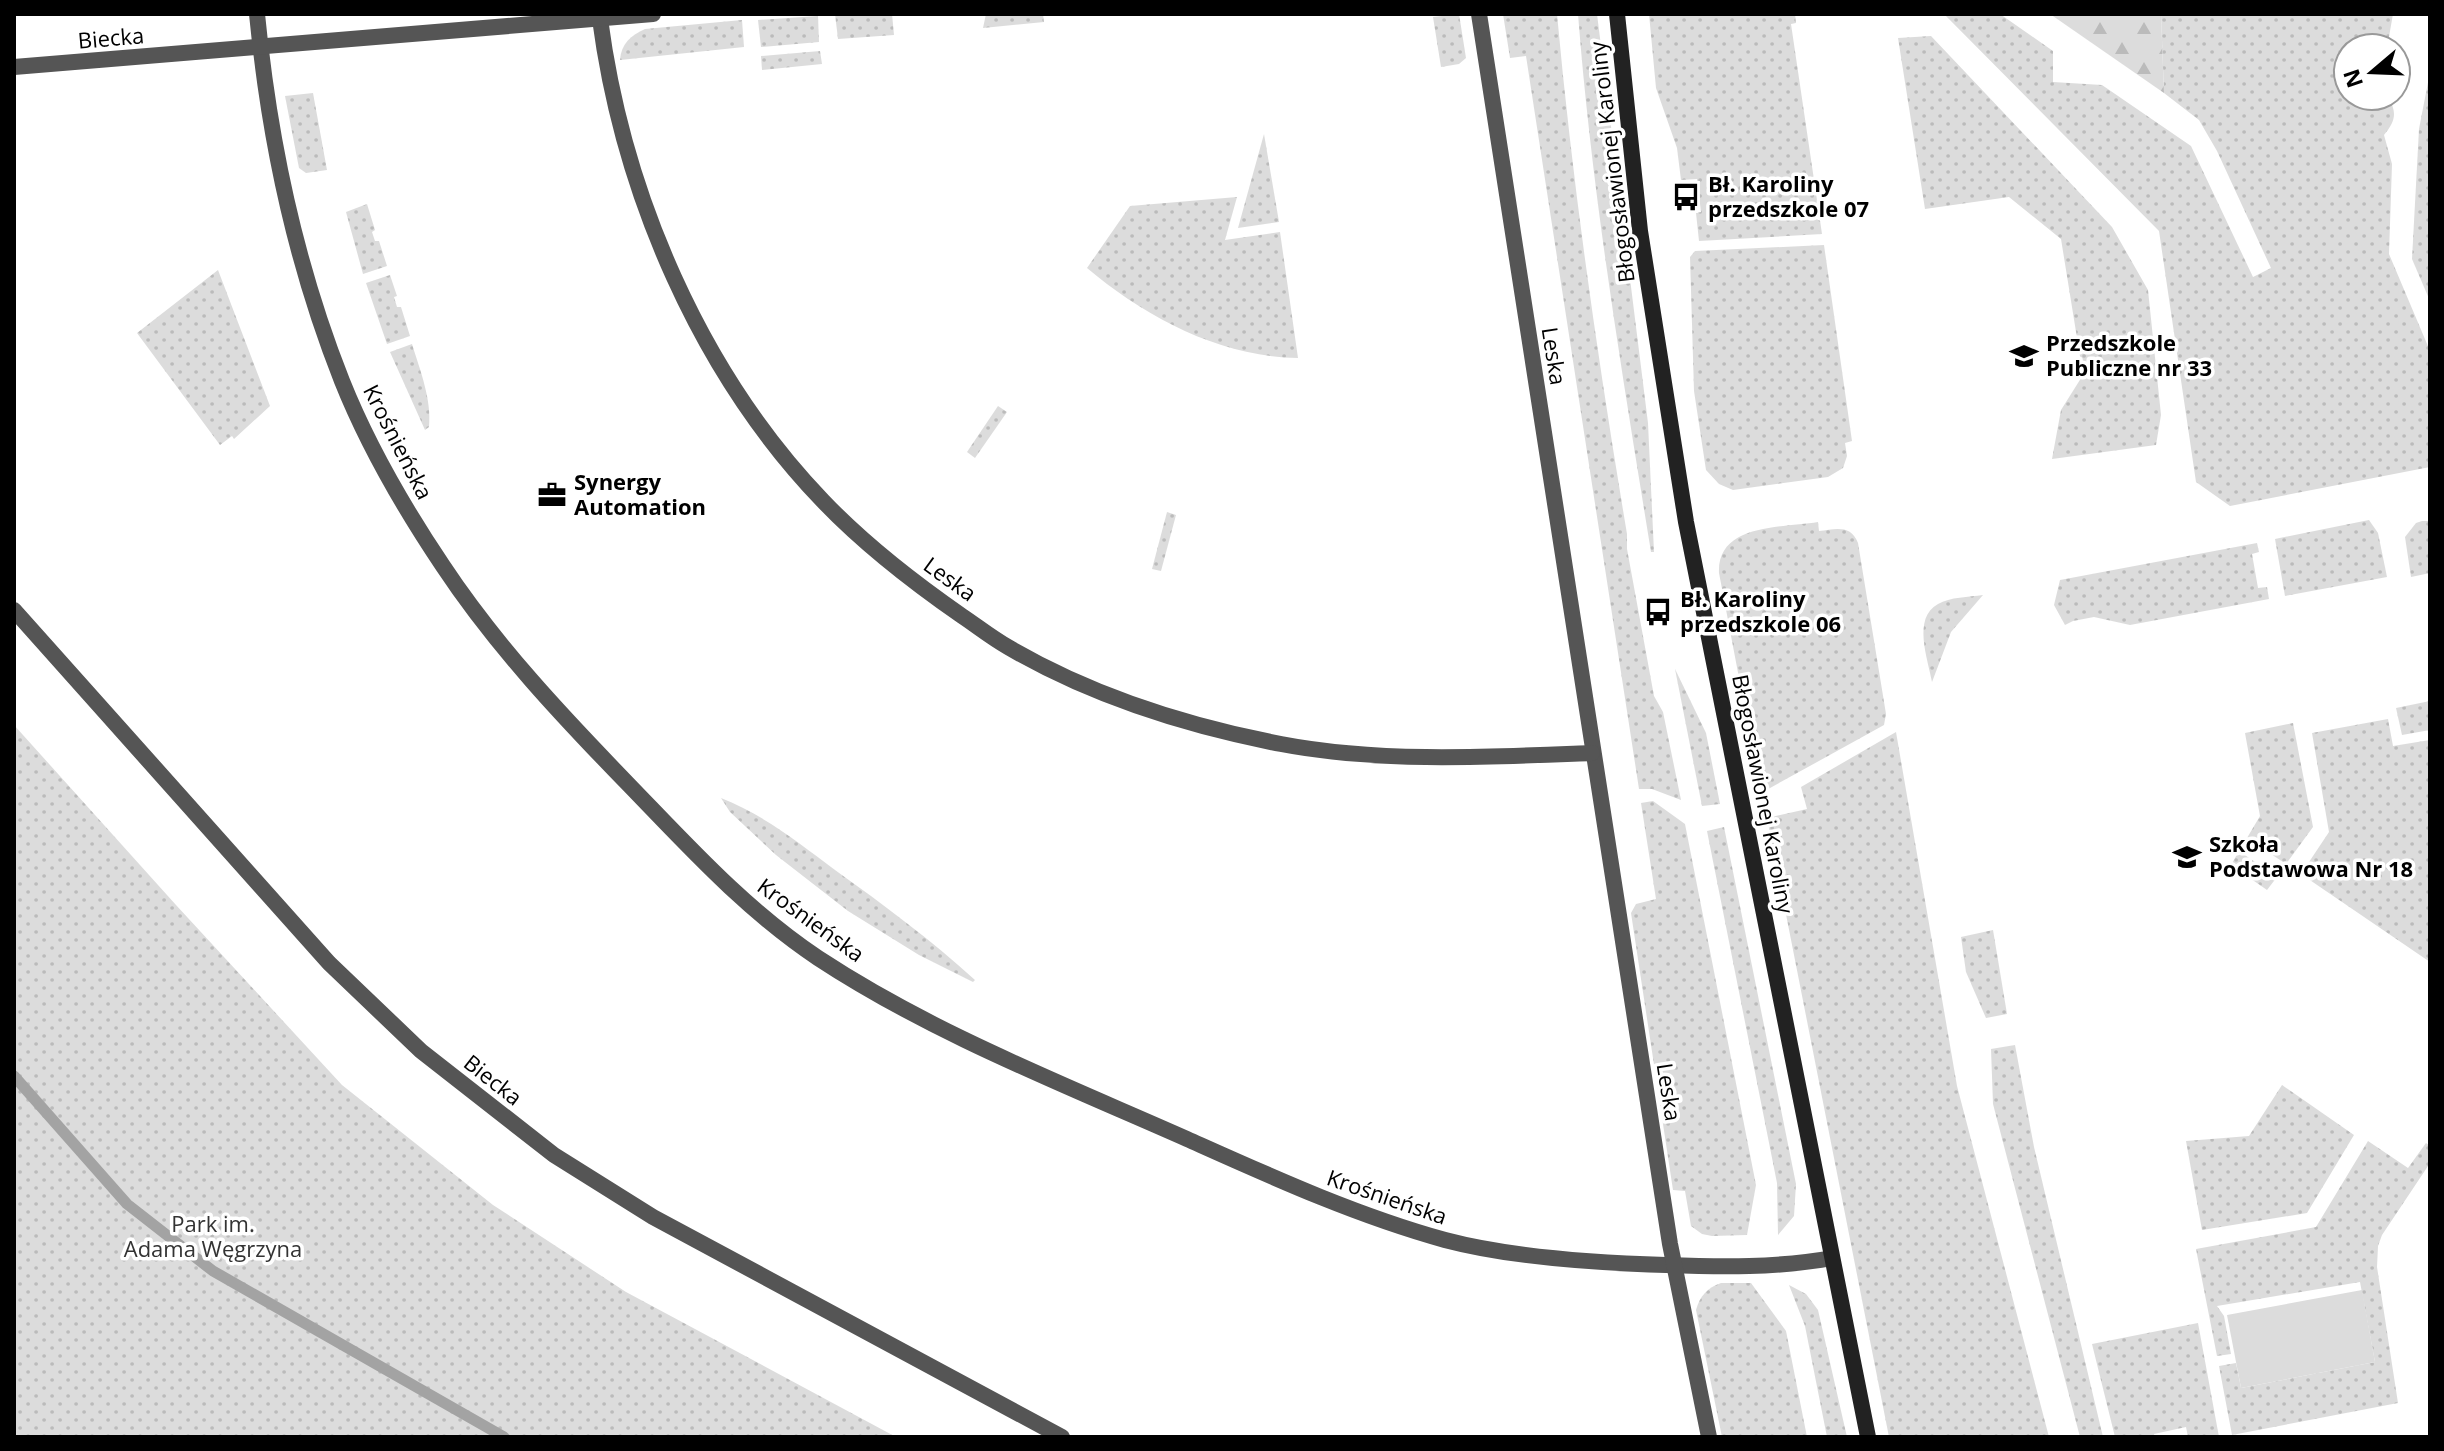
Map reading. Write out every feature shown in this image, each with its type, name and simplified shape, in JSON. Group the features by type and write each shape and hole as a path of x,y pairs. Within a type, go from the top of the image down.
{"street":[{"name":"Krośnieńska","path":"257,14 266,93 306,278 343,384 398,495 445,570 508,653 578,733 700,861 755,910 817,957 907,1010 1324,1201 1450,1241 1553,1258 1674,1266 1771,1264 1832,1258"},
{"path":"260,46 653,14"},
{"name":"Leska","path":"1479,14 1674,1266 1709,1437"},
{"name":"Błogosławionej Karoliny","path":"1617,14 1640,231 1686,522 1868,1437"},
{"name":"Leska","path":"600,19 610,79 648,218 666,261 714,354 768,436 823,501 882,556 934,596 1008,647 1103,693 1186,721 1283,745 1376,755 1592,753"},
{"name":"Biecka","path":"14,67 260,46"},
{"name":"Biecka","path":"14,610 329,963 421,1051 554,1155 653,1217 1062,1437"}],"green space":[{"path":"835,14 892,14 894,35 838,39"},
{"path":"986,14 1043,14 1044,22 983,28"},
{"path":"1459,14 1466,58 1459,64 1441,67 1433,17"},
{"path":"1503,14 1557,14 1596,340 1627,549 1654,696 1663,712 1681,800 1652,789 1639,789 1526,56 1510,58"},
{"path":"1578,14 1597,14 1648,423 1654,552 1651,552 1609,284 1591,149"},
{"path":"1649,14 1795,14 1796,23 1791,24 1822,234 1699,241 1696,213 1701,212 1697,179 1681,180 1677,148 1656,88"},
{"path":"1944,14 2000,14 2053,51 2053,82 2102,85 2191,146 2253,277 2271,268 2217,151 2199,120 2164,93 2161,14 2393,14 2390,32 2332,32 2332,112 2394,112 2393,121 2384,135 2392,164 2389,254 2430,351 2430,467 2230,506 2196,482 2159,231"},
{"path":"2050,14 2161,14 2164,93"},
{"path":"818,16 819,42 761,47 758,20"},
{"path":"742,20 744,47 620,60 622,49 628,41 645,29"},
{"path":"1931,36 2112,227 2148,290 2161,415 2156,445 2052,459 2061,410 2083,375 2061,239 2009,197 1925,209 1898,38"},
{"path":"820,51 822,64 762,70 761,56"},
{"path":"2430,72 2430,301 2412,259 2419,129"},
{"path":"313,93 327,170 306,173 299,168 285,96"},
{"path":"1264,134 1279,222 1238,228"},
{"path":"1237,197 1225,240 1280,232 1298,358 1240,350 1185,331 1133,303 1087,268 1130,206"},
{"path":"367,204 375,230 372,232 375,241 379,241 387,266 363,274 346,212"},
{"path":"1824,245 1852,441 1845,443 1847,456 1843,468 1828,477 1733,490 1719,484 1706,470 1694,391 1690,257 1695,251"},
{"path":"218,270 270,406 234,439 232,436 220,445 137,333"},
{"path":"390,275 397,307 401,307 410,336 387,344 366,283"},
{"path":"412,344 429,406 429,427 425,430 390,352"},
{"path":"998,406 1007,412 975,458 967,452"},
{"path":"1167,512 1176,515 1161,571 1152,569"},
{"path":"2369,520 2378,533 2387,577 2285,596 2275,539"},
{"path":"2430,521 2430,573 2411,577 2405,537 2416,523"},
{"path":"1818,522 1819,531 1847,530 1858,543 1886,714 1884,725 1761,793 1719,573 1721,557 1740,536"},
{"path":"2257,543 2259,552 2252,554 2258,588 2267,587 2269,599 2130,625 2094,617 2065,625 2054,605 2060,580"},
{"path":"1983,595 1951,632 1932,682 1924,640 1930,610 1948,600"},
{"path":"1675,669 1706,733 1720,804 1702,806"},
{"path":"2430,701 2430,730 2402,735 2396,708"},
{"path":"2388,719 2393,746 2430,740 2430,962 2301,874 2329,832 2312,733"},
{"path":"2293,723 2313,827 2286,864 2247,838 2260,816 2245,733"},
{"name":"Park im. Adama Węgrzyna","path":"14,725 342,1085 493,1205 626,1292 896,1437 14,1437"},
{"path":"1896,732 1957,1086 2049,1437 1889,1437 1767,818 1807,809 1801,787"},
{"path":"721,798 766,821 794,840 907,923 975,980 973,982 919,955 848,911 776,855 730,812"},
{"path":"1653,801 1685,824 1756,1185 1747,1235 1702,1234 1691,1226 1685,1191 1673,1190 1631,913 1636,904 1656,899 1641,803"},
{"path":"1724,827 1796,1184 1794,1216 1778,1235 1777,1183 1707,831"},
{"path":"2239,851 2277,877 2267,890 2231,865"},
{"path":"1993,930 2007,1014 1986,1018 1966,972 1961,937"},
{"path":"2015,1045 2034,1147 2103,1437 2080,1437 1993,1104 1991,1049"},
{"path":"2282,1085 2354,1135 2307,1213 2202,1230 2186,1141 2249,1136"},
{"path":"2368,1141 2408,1168 2426,1143 2430,1146 2430,1163 2382,1235 2378,1246 2377,1267 2398,1403 2232,1435 2219,1366 2236,1363 2241,1388 2375,1362 2360,1282 2217,1306 2224,1316 2231,1354 2217,1356 2196,1249 2316,1227"},
{"path":"1721,1283 1751,1283 1786,1331 1807,1437 1722,1437 1696,1310 1705,1293"},
{"path":"1789,1285 1806,1294 1818,1310 1847,1437 1827,1437 1805,1326"},
{"path":"2362,1290 2375,1362 2241,1388 2227,1315"},
{"path":"2198,1323 2219,1437 2188,1437 2186,1427 2154,1434 2155,1437 2115,1437 2092,1344"}],"waterway":[{"path":"14,1076 127,1204 213,1271 504,1437"}],"place":[{"name":"Bł. Karoliny przedszkole 07","path":"1686,197"},
{"name":"Przedszkole Publiczne nr 33","path":"2024,356"},
{"name":"Synergy Automation","path":"552,495"},
{"name":"Bł. Karoliny przedszkole 06","path":"1658,612"},
{"name":"Szkoła Podstawowa Nr 18","path":"2187,857"}]}
